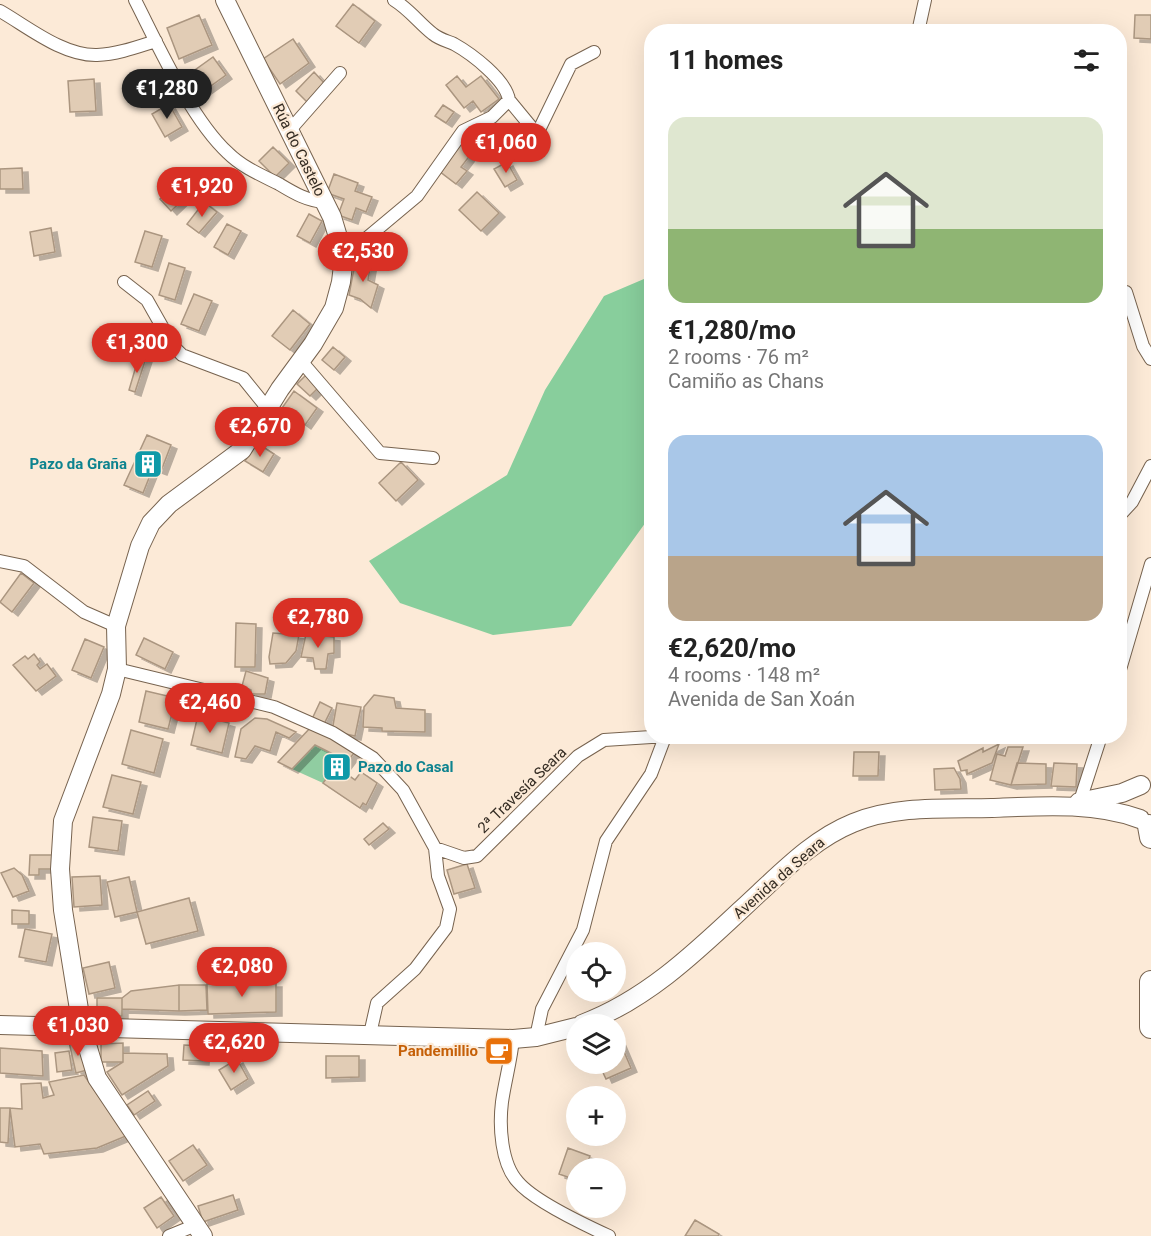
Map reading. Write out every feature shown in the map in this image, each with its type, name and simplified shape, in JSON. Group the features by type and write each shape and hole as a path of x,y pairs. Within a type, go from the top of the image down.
{"highway":[{"path":"1151,982 1151,1027"}],"street":[{"path":"135,0 188,97 227,153 244,166 310,201 325,202"},
{"name":"Rúa do Castelo","path":"200,1231 96,1078 82,1028 63,910 60,869 63,820 108,703 117,669 116,626 140,546 151,523 169,504 242,450 334,308 341,282 344,257 325,202 225,0"},
{"path":"394,0 414,14 434,35 455,45 489,70 508,94 509,100 537,134 571,64 594,52"},
{"path":"920,24 925,0"},
{"path":"0,10 66,48 95,55 126,51 156,41"},
{"path":"289,131 340,73"},
{"path":"344,257 370,238 417,196 463,131 492,117 509,100"},
{"path":"124,282 147,300 173,346 182,355 243,378 268,409"},
{"path":"1127,295 1143,346 1151,359"},
{"path":"301,361 380,453 433,458"},
{"path":"1127,507 1151,466"},
{"path":"0,561 24,566 84,612 116,626"},
{"path":"1127,646 1151,564"},
{"path":"117,669 274,707 333,733 373,758 403,790 435,848 438,876 450,909 446,927 415,969 377,1003 370,1034"},
{"name":"2ª Travesía Seara","path":"435,848 448,855 464,858 477,856 578,756 604,740 644,738"},
{"path":"536,1037 542,1010 583,930 606,841 651,774 663,744"},
{"path":"1080,801 1098,744"},
{"path":"1146,781 1134,798 1148,827"},
{"name":"Avenida da Seara","path":"605,1014 633,1002 705,944 817,842 851,824 894,812 1042,806 1080,801 1122,793 1146,781"},
{"name":"Avenida da Seara","path":"1042,806 1111,810 1148,827"},
{"path":"0,1024 513,1039 536,1037 566,1030"},
{"path":"513,1039 502,1102 503,1147 517,1182 540,1199 609,1236"},
{"path":"169,1236 200,1231"}],"green space":[{"path":"644,279 644,525 571,626 493,635 400,603 369,561 507,475 545,390 604,296"},
{"path":"315,745 335,755 328,765 334,768 323,783 292,769"}],"building":[{"path":"353,4 375,21 359,43 336,26"},
{"path":"199,15 212,45 179,59 167,28"},
{"path":"1135,15 1151,15 1151,39 1134,38"},
{"path":"293,39 309,63 280,84 263,59"},
{"path":"213,57 226,75 201,93 188,75"},
{"path":"314,72 325,84 307,102 296,91"},
{"path":"457,76 466,87 481,76 499,99 481,112 473,101 464,108 446,85"},
{"path":"94,79 96,111 70,112 68,81"},
{"path":"169,104 182,127 165,137 152,114"},
{"path":"443,105 454,112 446,123 435,116"},
{"path":"469,132 481,141 461,167 467,171 456,184 439,171"},
{"path":"273,147 289,163 275,177 259,161"},
{"path":"507,162 517,180 505,187 494,169"},
{"path":"22,168 23,189 0,189 0,169"},
{"path":"334,174 358,183 355,191 372,197 366,212 356,208 352,220 338,215 344,199 327,193"},
{"path":"181,179 192,191 171,211 160,199"},
{"path":"477,192 499,213 481,231 459,210"},
{"path":"204,202 217,212 199,233 187,224"},
{"path":"309,214 322,221 310,243 297,236"},
{"path":"227,224 241,231 228,255 214,247"},
{"path":"51,228 55,252 34,256 30,232"},
{"path":"145,231 162,236 152,267 135,262"},
{"path":"356,258 371,262 368,280 378,285 371,308 360,299 349,295"},
{"path":"169,263 185,268 175,300 159,295"},
{"path":"194,294 212,301 199,331 181,324"},
{"path":"293,310 310,324 290,350 272,336"},
{"path":"333,347 345,357 334,370 322,360"},
{"path":"139,356 146,358 135,392 129,390"},
{"path":"306,375 319,387 310,396 297,384"},
{"path":"294,391 317,408 305,425 282,408"},
{"name":"Pazo da Graña","path":"147,435 171,445 161,471 153,468 143,493 124,485"},
{"path":"257,443 274,454 263,472 245,461"},
{"path":"401,462 418,480 396,501 379,483"},
{"path":"21,573 34,583 12,612 0,602"},
{"path":"236,623 256,624 255,667 235,667"},
{"path":"273,633 299,635 296,651 286,663 270,664"},
{"path":"306,634 334,637 334,653 328,654 326,669 315,669 313,658 301,657"},
{"path":"144,638 173,652 165,669 136,655"},
{"path":"85,639 104,647 91,678 72,670"},
{"path":"34,654 40,662 37,665 40,669 47,664 56,676 36,691 13,665 25,656 28,659"},
{"path":"246,671 268,678 265,694 251,694 251,690 242,686"},
{"path":"146,691 176,698 168,729 139,722"},
{"path":"374,695 394,698 396,708 425,710 425,732 382,731 382,728 363,727 364,707"},
{"path":"320,702 332,708 324,724 312,719"},
{"path":"337,703 361,707 355,736 332,731"},
{"path":"198,715 229,723 222,753 191,745"},
{"path":"255,718 267,719 296,732 289,738 276,732 270,751 255,746 246,759 235,757 241,729"},
{"name":"Pazo do Casal","path":"312,726 354,753 341,770 355,780 361,772 377,783 366,805 363,803 360,808 323,783 334,768 328,765 335,755 315,745 292,769 278,762"},
{"path":"131,730 163,739 154,773 122,764"},
{"path":"999,744 992,763 967,774 967,770 961,771 958,761 983,748 983,752"},
{"path":"1008,747 1023,747 1011,785 990,780 997,754 1005,756"},
{"path":"854,752 879,752 878,776 853,776"},
{"path":"1017,763 1046,764 1046,784 1011,785"},
{"path":"1054,763 1077,764 1076,787 1051,786"},
{"path":"954,768 960,779 961,789 935,790 934,769"},
{"path":"112,775 141,782 133,814 103,807"},
{"path":"93,817 122,821 118,851 89,847"},
{"path":"383,823 389,829 369,845 364,839"},
{"path":"30,855 52,855 52,869 39,869 39,875 29,875"},
{"path":"467,864 475,888 454,894 447,870"},
{"path":"14,868 22,875 29,891 13,897 1,873"},
{"path":"100,876 102,905 74,907 72,877"},
{"path":"129,877 137,912 115,917 107,882"},
{"path":"189,898 198,931 146,944 137,912"},
{"path":"12,910 29,911 29,924 12,924"},
{"path":"25,929 52,934 46,962 19,957"},
{"path":"109,962 115,988 89,994 83,968"},
{"path":"276,983 276,1012 208,1014 207,984"},
{"path":"179,985 206,985 207,1010 179,1011"},
{"path":"179,985 179,1011 122,1009 122,998 131,991"},
{"path":"97,998 122,998 122,1016 97,1016"},
{"path":"69,1042 79,1043 87,1070 76,1073"},
{"path":"123,1043 123,1062 101,1062 101,1044"},
{"path":"184,1045 204,1046 203,1061 183,1060"},
{"path":"0,1048 42,1051 43,1076 0,1073"},
{"path":"69,1051 72,1070 57,1072 55,1053"},
{"path":"123,1053 167,1054 168,1066 122,1095 107,1072 123,1062"},
{"path":"326,1056 359,1056 359,1077 326,1078"},
{"path":"626,1056 631,1068 626,1070"},
{"path":"237,1059 248,1079 231,1090 219,1070"},
{"path":"604,1074 617,1074 606,1079"},
{"path":"84,1075 126,1136 97,1148 44,1154 40,1144 15,1147 10,1108 22,1109 21,1084 41,1083 43,1098 54,1095 49,1082"},
{"path":"148,1091 155,1101 134,1115 127,1105"},
{"path":"0,1108 10,1108 8,1143 0,1142"},
{"path":"193,1145 207,1165 183,1181 169,1161"},
{"path":"568,1148 590,1156 589,1158 566,1158 566,1176 559,1174"},
{"path":"233,1195 238,1210 203,1222 198,1206"},
{"path":"161,1197 174,1216 157,1228 144,1208"},
{"path":"695,1220 719,1234 718,1236 685,1236"}],"place":[{"name":"Pazo da Graña","path":"148,464"},
{"name":"Pazo do Casal","path":"337,767"},
{"name":"Pandemillio","path":"499,1051"}]}
